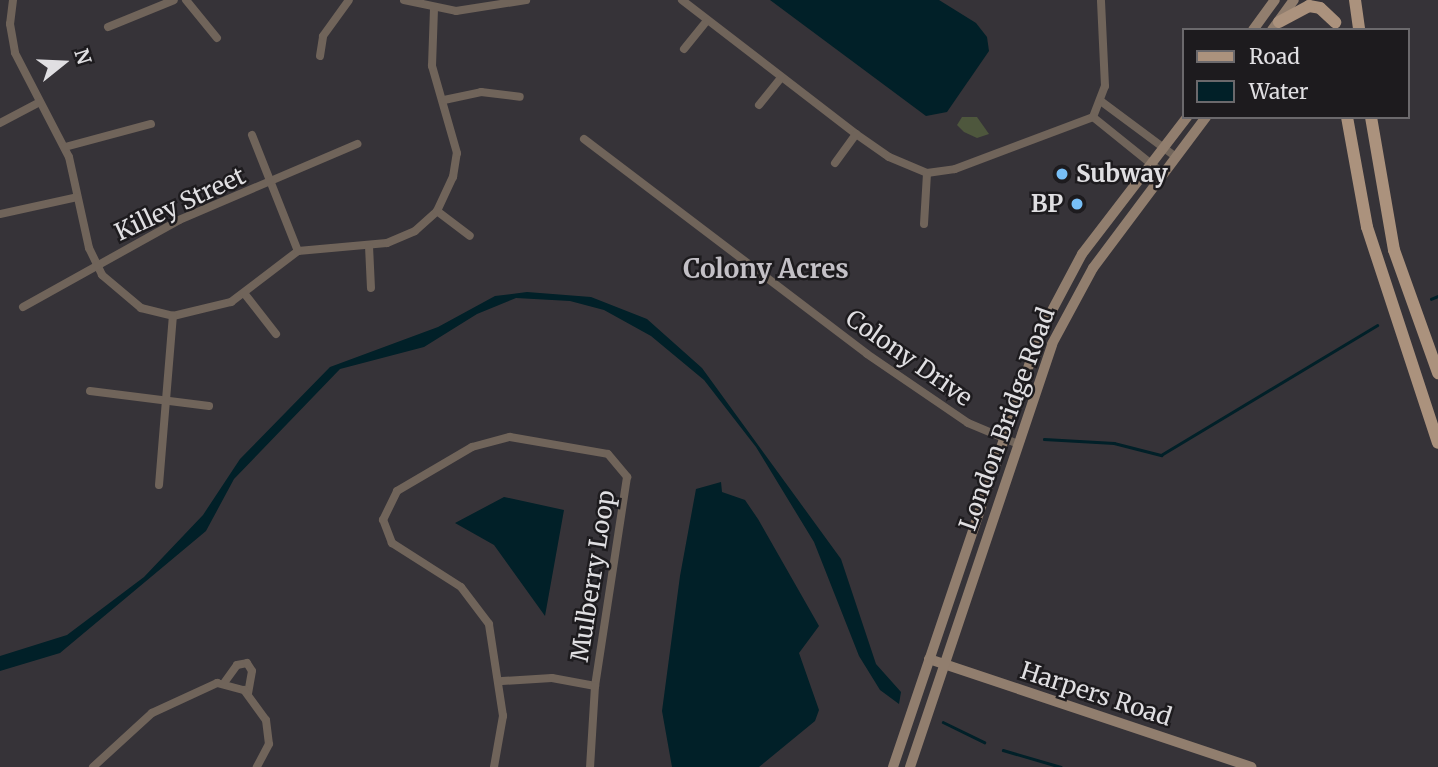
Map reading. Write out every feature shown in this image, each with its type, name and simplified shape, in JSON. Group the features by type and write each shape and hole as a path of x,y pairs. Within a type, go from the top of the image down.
{"main road":[{"path":"1254,28 1275,0"},
{"path":"1275,26 1294,0"},
{"path":"1332,0 1335,26"},
{"path":"1354,0 1359,28"},
{"path":"1275,26 1309,6 1320,8 1335,26"},
{"name":"London Bridge Road","path":"892,767 1030,355 1064,286 1185,119"},
{"name":"London Bridge Road","path":"910,767 1017,444 1073,301 1204,119"},
{"path":"1348,119 1370,239 1438,443"},
{"path":"1371,119 1394,250 1438,373"},
{"name":"Harpers Road","path":"929,659 1251,767"}],"street":[{"path":"13,0 10,31 21,69 65,148 97,267 122,298 173,316 202,314 244,293 298,251 369,246 406,235 437,211 453,177 457,153 431,51 434,9"},
{"path":"108,27 174,0"},
{"path":"186,0 217,38"},
{"path":"320,56 323,36 349,0"},
{"path":"404,0 434,9 477,11 526,0"},
{"path":"682,0 706,22 856,135 888,157 927,173 955,169 1093,117 1102,102 1101,0"},
{"path":"684,49 706,22"},
{"path":"0,32 10,31"},
{"path":"759,105 781,78"},
{"path":"444,100 481,92 520,97"},
{"path":"0,123 40,102"},
{"path":"1102,102 1175,157"},
{"path":"1093,117 1164,174"},
{"path":"65,148 129,125 151,124"},
{"path":"252,135 298,251"},
{"path":"835,163 856,135"},
{"name":"Colony Drive","path":"584,139 867,354 968,424 1017,444"},
{"name":"Killey Street","path":"23,307 179,220 357,144"},
{"path":"924,224 927,173"},
{"path":"0,214 77,197"},
{"path":"437,211 470,236"},
{"path":"369,246 371,288"},
{"path":"244,293 276,334"},
{"path":"159,485 173,316"},
{"path":"90,391 209,406"},
{"name":"Mulberry Loop","path":"494,767 503,716 502,681 493,637 477,604 393,543 383,517 397,491 472,447 520,438 608,454 627,477 595,687 590,767"},
{"path":"224,683 237,665 247,663 252,671 248,693"},
{"path":"502,681 552,678 595,687"},
{"path":"93,767 152,713 189,692 224,683 248,693 268,728 267,751 257,767"}],"green space":[{"path":"962,117 977,117 989,134 977,138 964,132 957,125"}],"water":[{"path":"770,0 939,0 976,23 987,37 989,51 947,112 926,116"},
{"path":"527,292 591,297 647,319 702,368 841,559 876,664 901,692 899,704 880,690 859,656 814,542 756,447 704,380 651,336 604,310 570,301 516,298 477,314 424,347 340,369 234,479 206,531 60,653 0,671 0,656 67,635 144,577 203,515 240,459 330,367 438,327 495,296"},
{"path":"721,482 722,492 745,500 758,519 819,626 799,653 819,710 815,721 759,767 672,767 662,711 680,576 696,489"},
{"path":"504,497 564,510 545,616 494,545 455,523"}],"waterway":[{"path":"1431,299 1438,296"},
{"path":"1044,439 1114,443 1161,455 1377,325"},
{"path":"943,722 984,742"},
{"path":"1003,750 1061,767"}],"place":[{"name":"Subway","path":"1062,174"},
{"name":"BP","path":"1077,204"}],"district":[{"name":"Colony Acres","path":"766,269"}]}
